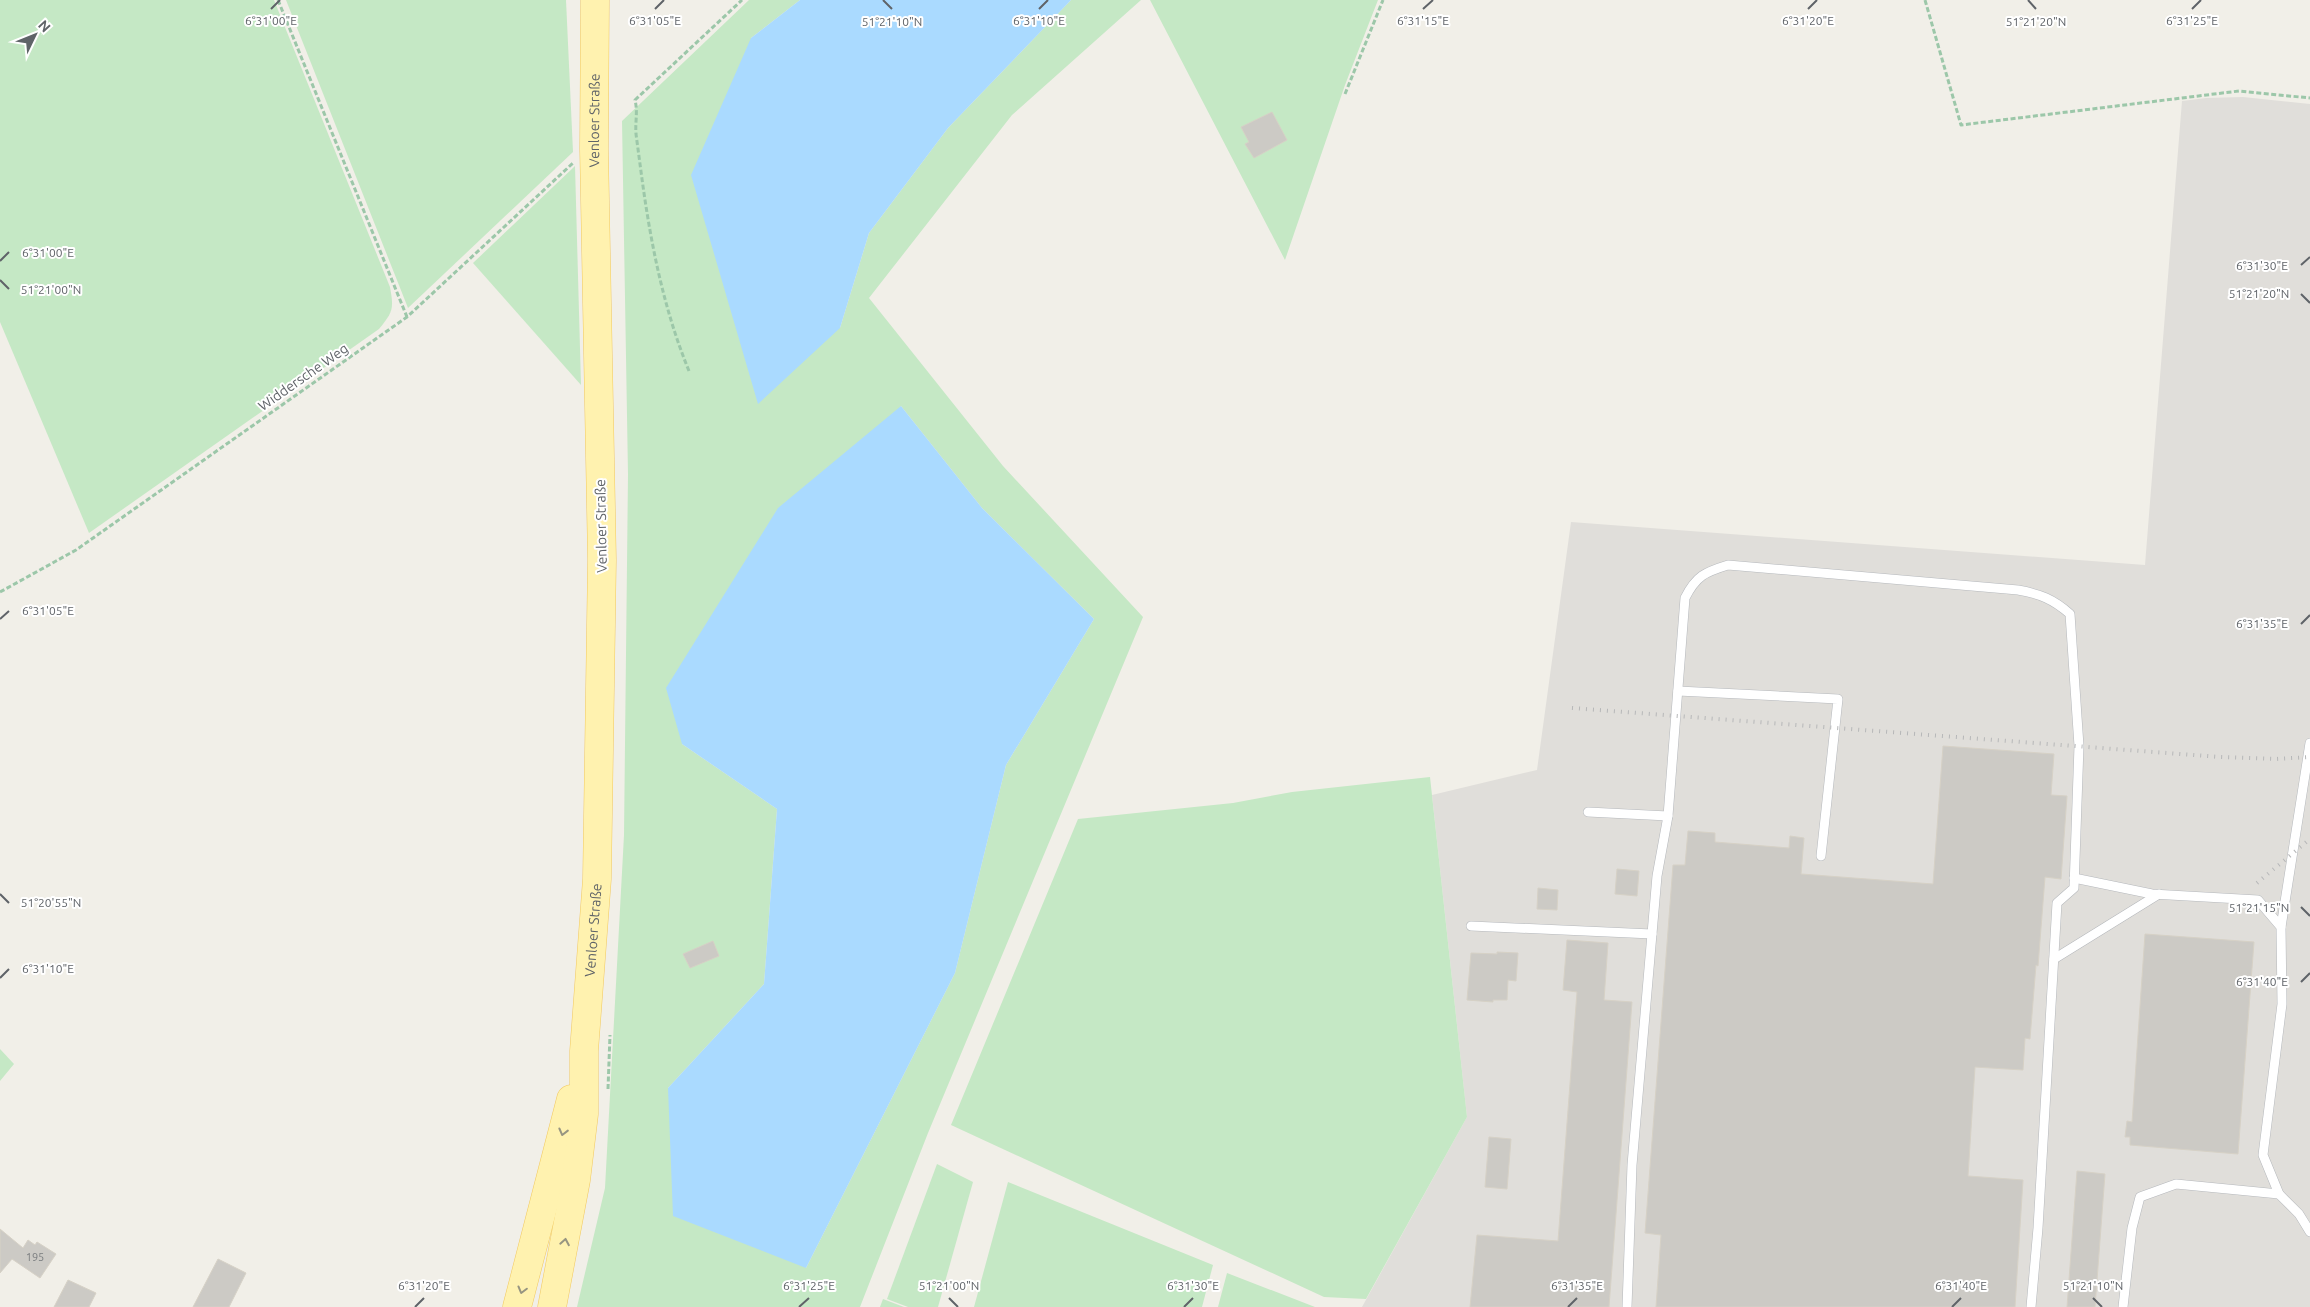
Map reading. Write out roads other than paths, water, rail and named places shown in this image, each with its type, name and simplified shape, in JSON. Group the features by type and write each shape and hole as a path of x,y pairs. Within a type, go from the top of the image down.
{"main road":[{"name":"Venloer Straße","path":"552,1307 576,1180 584,1114 584,1051 597,879 602,560 594,149 595,0"},
{"name":"Venloer Straße","path":"517,1307 584,1051"}],"lane":[{"path":"1627,1307 1632,1165 1657,876 1668,816 1685,598 1693,582 1708,572 1728,565 2008,589 2039,594 2056,602 2070,614 2079,746 2074,888 2057,903 2038,1228 2031,1307"},
{"path":"1678,691 1838,699 1821,856"},
{"path":"2310,743 2281,927 2282,1004 2263,1155 2279,1194 2299,1214 2310,1232"},
{"path":"1588,812 1668,816"},
{"path":"2074,878 2159,894 2258,900 2281,927"},
{"path":"2054,959 2159,894"},
{"path":"1471,926 1652,934"},
{"path":"2123,1307 2132,1228 2140,1197 2176,1184 2279,1194"}],"water":[{"path":"800,0 1071,0 948,128 869,233 840,328 758,404 691,175 751,38"},
{"path":"901,406 982,508 1094,619 1006,765 955,973 806,1268 673,1216 668,1088 764,984 777,809 682,744 666,688 778,508"}],"railway":[{"path":"1572,708 2220,757 2275,759 2310,757"},
{"path":"2257,883 2310,839"}]}
